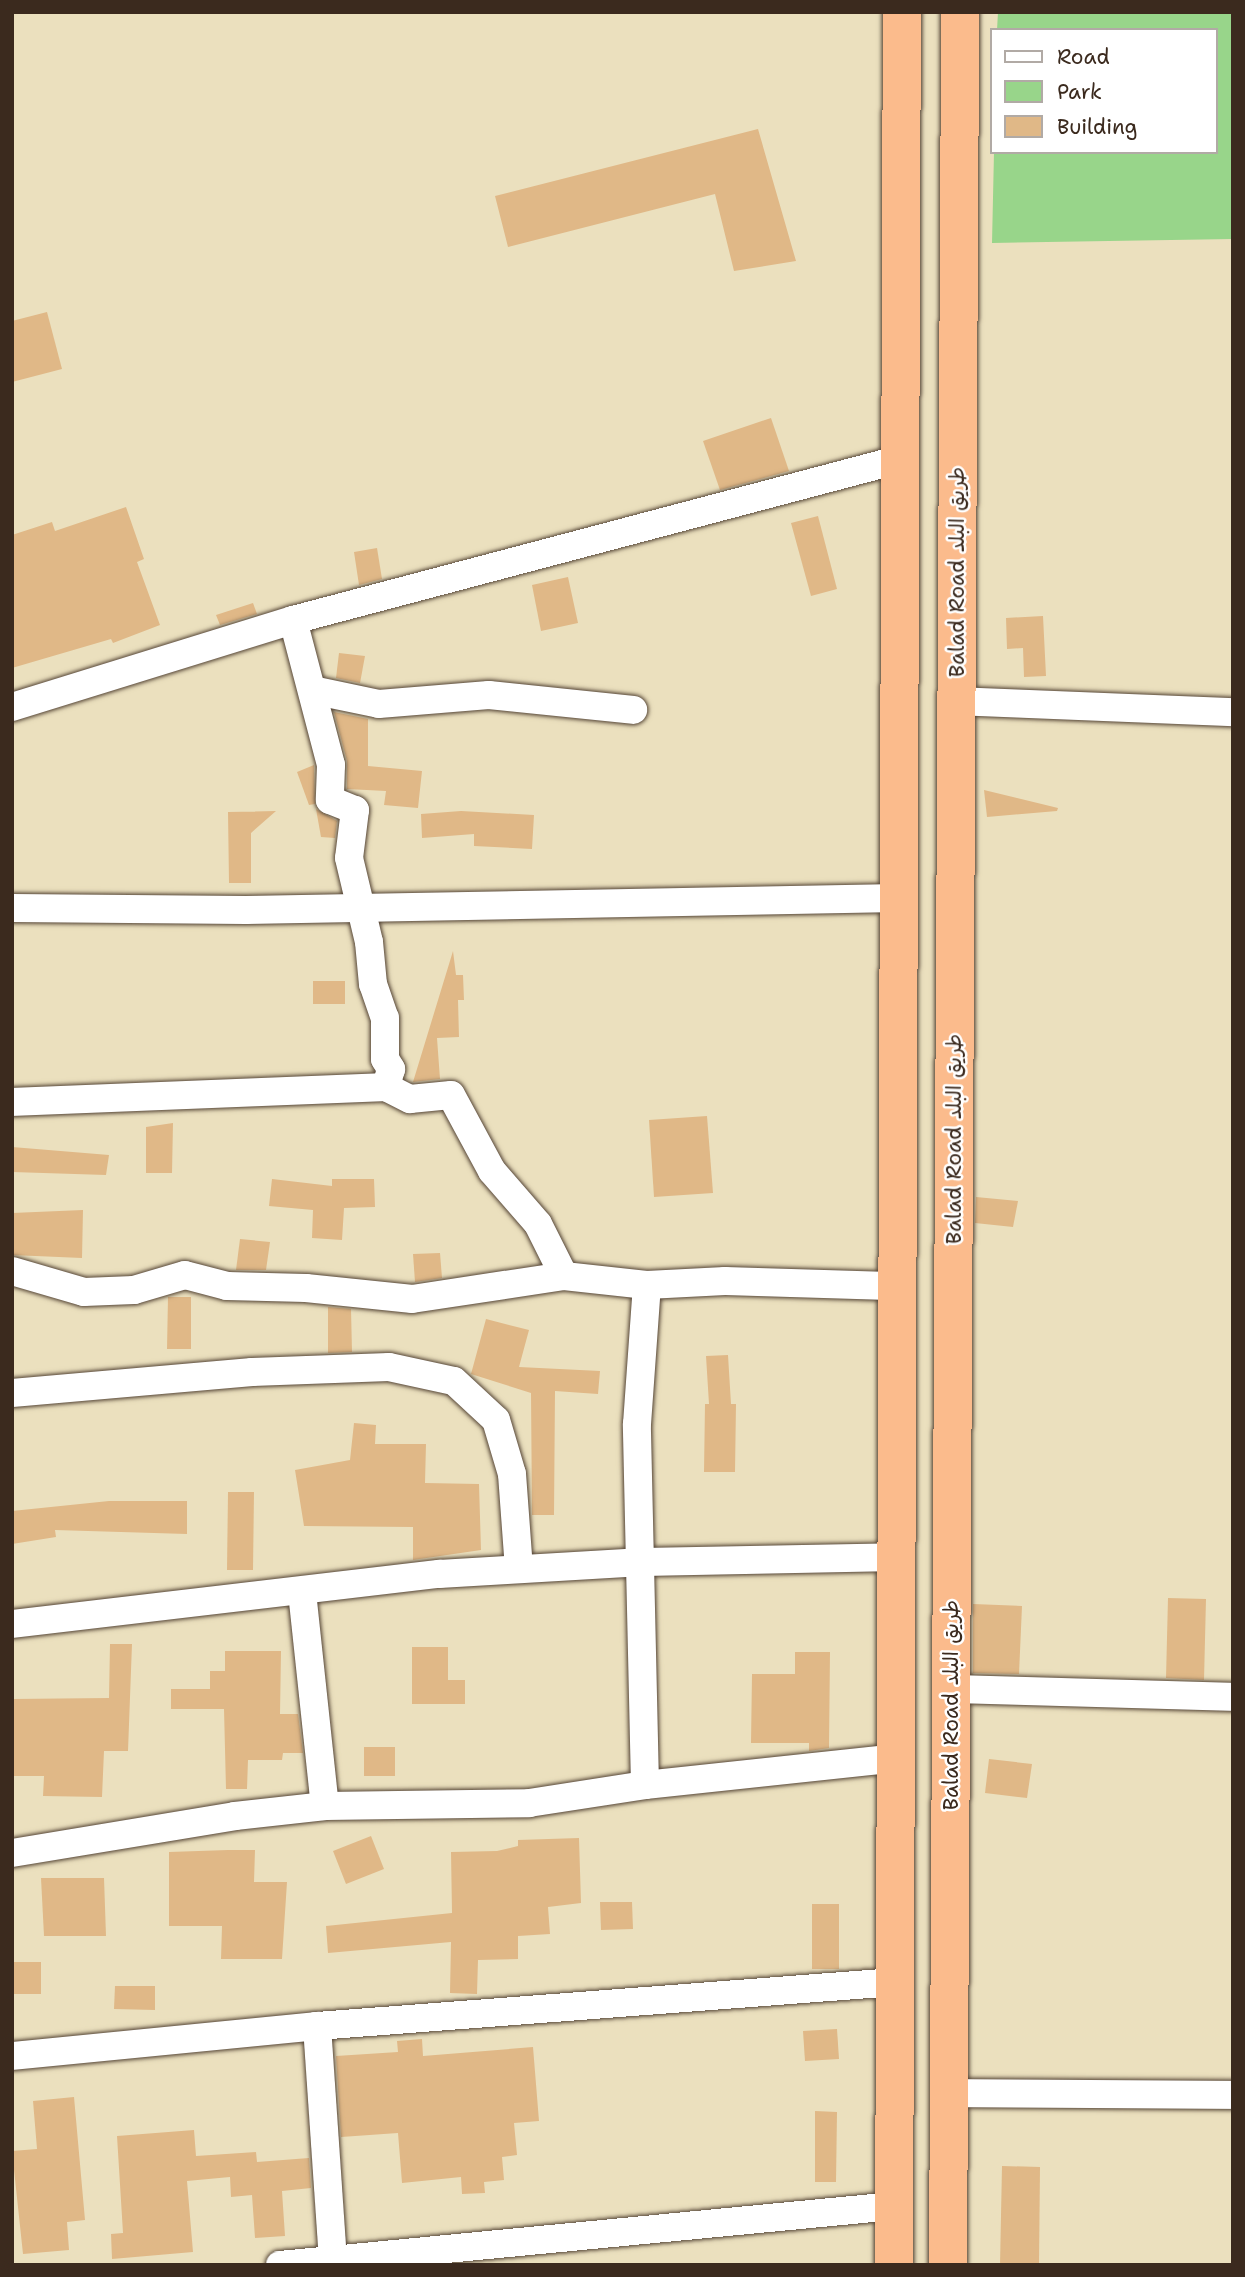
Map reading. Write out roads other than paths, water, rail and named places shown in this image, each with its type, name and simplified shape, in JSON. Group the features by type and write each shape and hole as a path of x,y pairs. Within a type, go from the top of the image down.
{"highway":[{"path":"894,2265 902,12"},
{"name":"Balad Road طريق البلد","path":"948,2265 960,12"}],"street":[{"path":"12,707 293,620 901,459"},
{"path":"293,620 331,765 330,800 355,810 349,858 358,906 369,942 373,984 385,1018 385,1059 391,1069 386,1087"},
{"path":"312,690 379,704 489,695 633,710"},
{"path":"956,701 1233,712"},
{"path":"12,908 899,898"},
{"path":"12,1102 386,1087 410,1099 451,1094 492,1171 538,1224 564,1276"},
{"path":"12,1271 84,1292 134,1290 185,1275 227,1286 306,1288 412,1299 564,1276 647,1285 725,1281 898,1286"},
{"path":"645,1785 643,1563 637,1424 647,1285"},
{"path":"12,1393 252,1372 389,1367 454,1381 496,1420 512,1474 519,1569"},
{"path":"12,1624 519,1569 897,1557"},
{"path":"302,1592 325,1806"},
{"path":"951,1689 1233,1697"},
{"path":"12,1853 235,1816 325,1806 529,1803 645,1785 896,1758"},
{"path":"12,2056 317,2026 895,1982"},
{"path":"317,2026 333,2261"},
{"path":"949,2093 1233,2095"},
{"path":"280,2265 787,2213 894,2206"}]}
